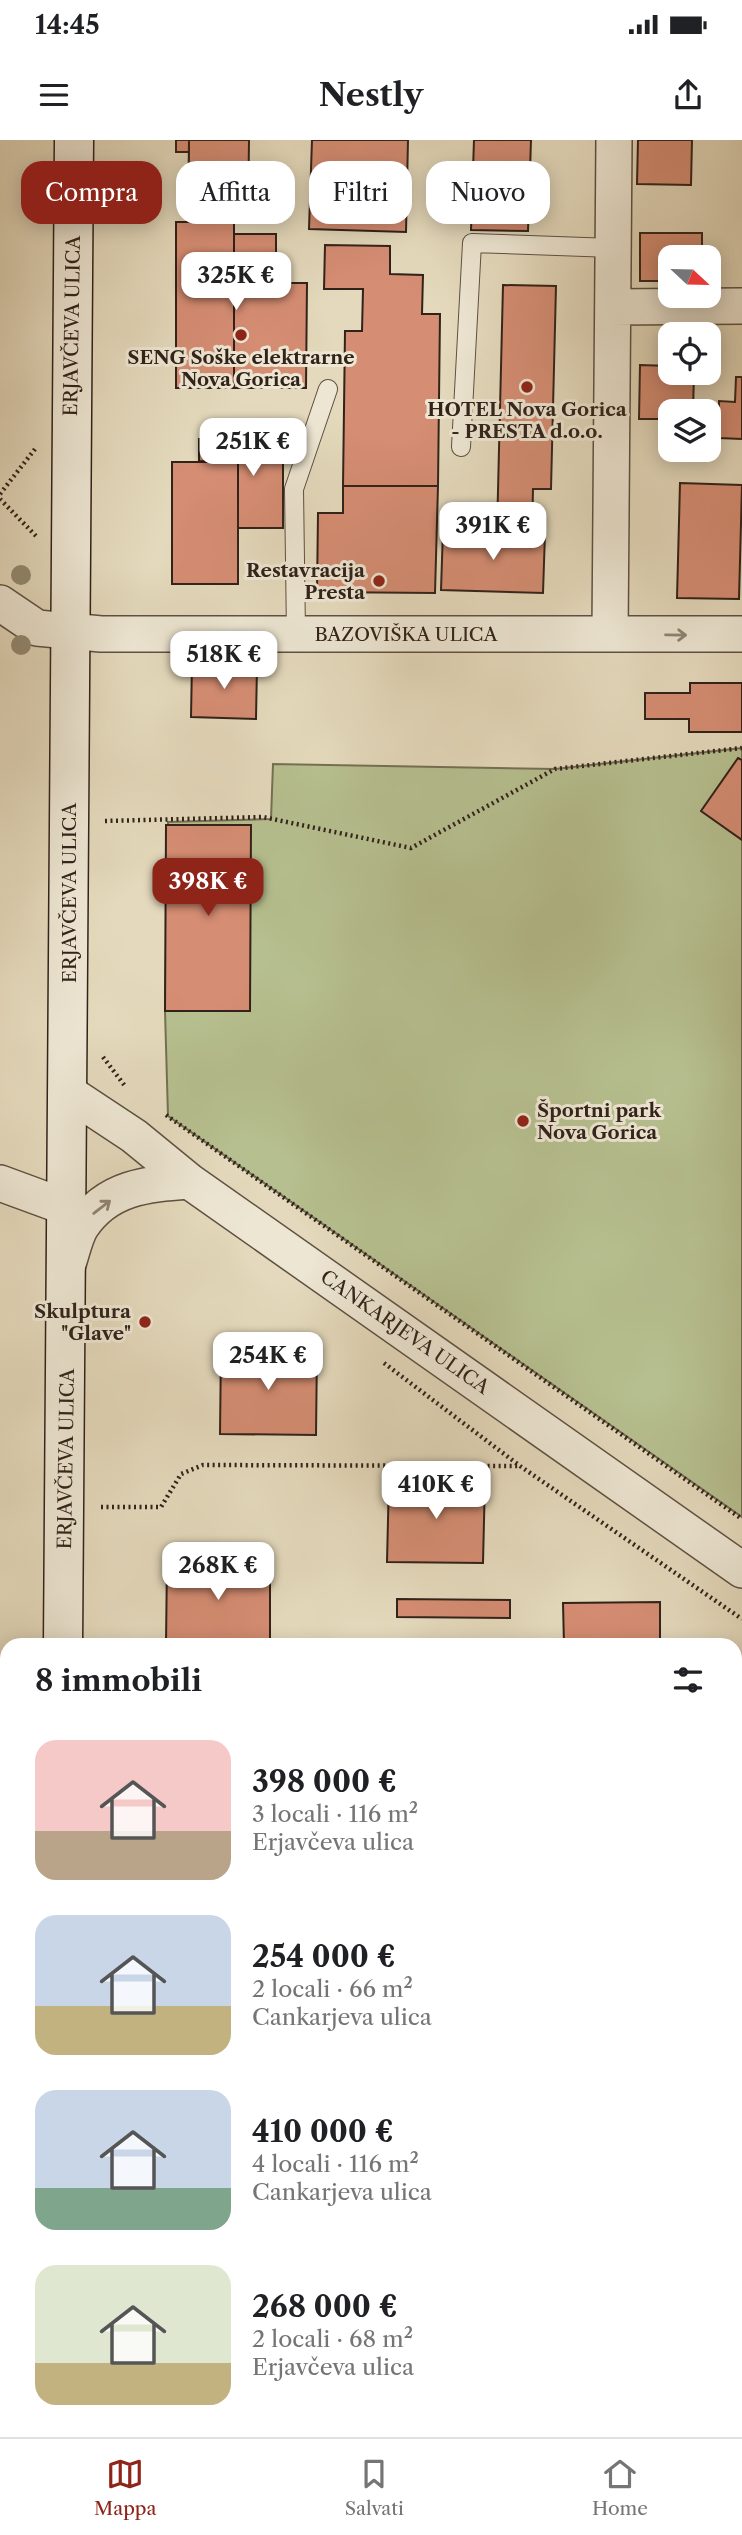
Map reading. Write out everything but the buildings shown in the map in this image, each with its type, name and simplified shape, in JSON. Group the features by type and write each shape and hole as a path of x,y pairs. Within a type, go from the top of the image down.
{"main road":[{"name":"ERJAVČEVA ULICA","path":"63,1638 68,1264 69,631 74,140"}],"street":[{"path":"610,634 614,140"},
{"path":"613,307 742,306"},
{"name":"BAZOVIŠKA ULICA","path":"0,603 37,628 69,631 742,634"},
{"name":"CANKARJEVA ULICA","path":"69,1093 134,1136 190,1181 742,1570"},
{"path":"68,1264 81,1228 95,1211 127,1188 190,1181"},
{"path":"0,1183 68,1208"}],"lane":[{"path":"461,447 472,243 613,247"},
{"path":"296,634 294,489 328,389"}],"path":[{"path":"0,494 37,445"},
{"path":"0,499 37,537"},
{"path":"100,821 263,817 411,848 555,769 742,748"},
{"path":"121,1083 130,1090"},
{"path":"159,1109 742,1519"},
{"path":"379,1360 520,1466 742,1619"},
{"path":"101,1507 161,1507 181,1474 203,1465 520,1466"}],"green space":[{"name":"Športni park Nova Gorica","path":"742,748 742,1517 168,1116 165,1011 168,822 271,819 273,764 555,769"}],"place":[{"name":"SENG Soške elektrarne Nova Gorica","path":"241,335"},
{"name":"HOTEL Nova Gorica - PRESTA d.o.o.","path":"527,387"},
{"name":"Restavracija Presta","path":"379,581"},
{"name":"Športni park Nova Gorica","path":"523,1121"},
{"name":"Skulptura \"Glave\"","path":"145,1322"}]}
